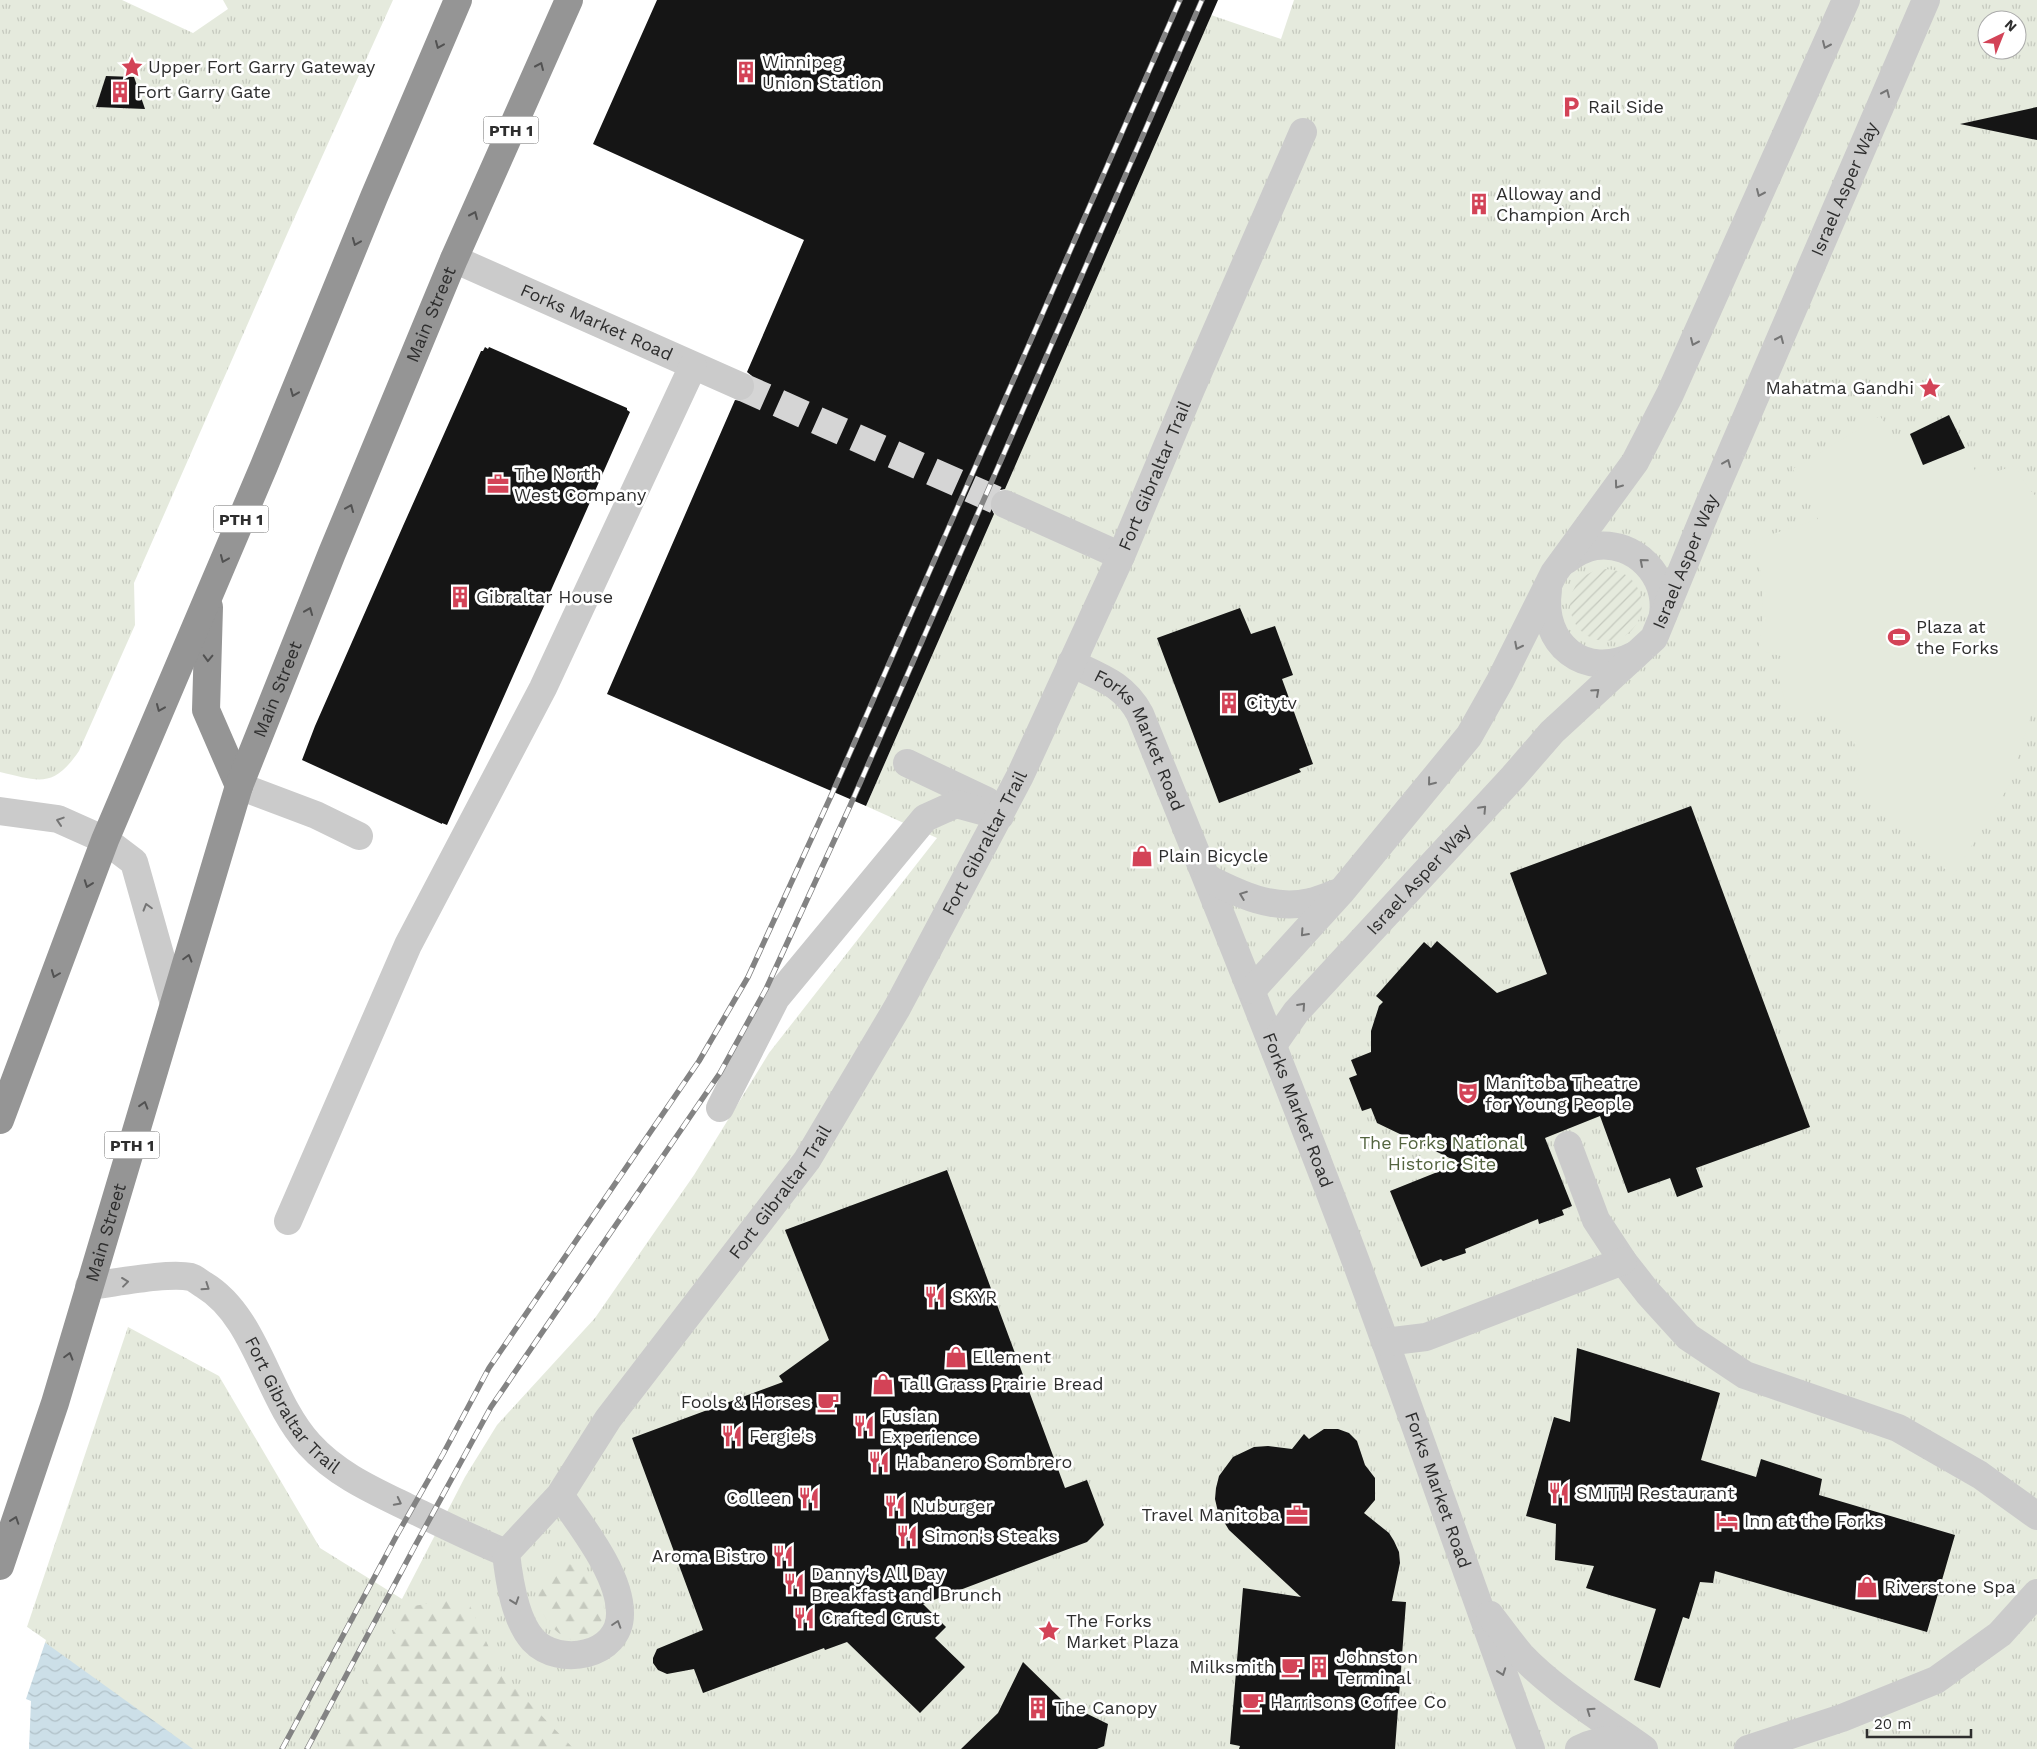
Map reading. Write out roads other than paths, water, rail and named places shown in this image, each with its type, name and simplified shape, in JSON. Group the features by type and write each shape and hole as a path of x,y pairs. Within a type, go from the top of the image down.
{"highway":[{"name":"PTH 1","path":"0,1120 105,840 458,0"},
{"name":"Main Street","path":"0,1566 55,1403 239,786 332,553 454,259 569,0"},
{"path":"210,592 206,710 239,786"}],"street":[{"path":"1252,990 1341,892 1469,736 1500,681 1554,573 1635,462 1670,394 1846,0"},
{"name":"Israel Asper Way","path":"1273,1045 1296,1012 1513,777 1552,732 1654,638 1709,504 1926,0"},
{"name":"Fort Gibraltar Trail","path":"89,1286 177,1277 192,1278 210,1288 227,1303 240,1322 289,1417 309,1444 331,1464 354,1481 460,1534 506,1553 560,1495 608,1419 807,1160 897,1008 1002,813 1121,556 1191,389 1303,132"},
{"name":"Forks Market Road","path":"454,259 740,386"},
{"path":"288,1221 408,945 543,688 693,366"},
{"path":"1005,504 1121,556"},
{"path":"1563,562 1579,551 1596,546 1612,546 1628,550 1645,562 1657,577 1664,599 1662,621"},
{"path":"1548,586 1545,606 1553,634 1562,646 1573,655 1584,660 1608,664 1619,662 1640,652"},
{"name":"Forks Market Road","path":"1071,663 1120,688 1134,702 1207,878 1273,1045 1385,1342 1473,1593 1531,1749"},
{"path":"907,763 1002,813"},
{"path":"239,786 316,815 359,836"},
{"path":"720,1108 776,998 925,818 956,804 1002,813"},
{"path":"0,811 58,819 105,840 134,862 174,1004"},
{"path":"1207,878 1259,901 1276,904 1310,902 1341,892"},
{"path":"1568,1145 1596,1220 1623,1261 1648,1293 1688,1336 1745,1375 1898,1428 1980,1475 2037,1516"},
{"path":"1385,1342 1426,1337 1623,1261"},
{"path":"506,1553 513,1596 532,1639 542,1648 554,1654 584,1654 596,1651 612,1637 619,1621 618,1597 606,1565 560,1495"},
{"name":"Forks Market Road","path":"1473,1593 1521,1655 1566,1694 1644,1749"},
{"path":"1748,1749 1842,1718 1936,1680 2000,1634 2037,1593"},
{"path":"1579,1749 1594,1742 1612,1739 1630,1742 1644,1749"}],"water":[{"path":"0,1610 193,1749 0,1749"}],"tunnel":[{"path":"740,386 1005,504"}],"railway":[{"path":"282,1749 489,1368 699,1061 748,977 831,796 1180,0"},
{"path":"307,1749 491,1407 720,1073 766,989 850,806 1202,0"}],"place":[{"name":"Upper Fort Garry Gateway","path":"132,67"},
{"name":"Winnipeg Union Station","path":"746,72"},
{"name":"Fort Garry Gate","path":"120,92"},
{"name":"Rail Side","path":"1571,107"},
{"name":"Alloway and Champion Arch","path":"1479,204"},
{"name":"Mahatma Gandhi","path":"1930,388"},
{"name":"The North West Company","path":"498,484"},
{"name":"Gibraltar House","path":"460,597"},
{"name":"Plaza at the Forks","path":"1899,637"},
{"name":"Citytv","path":"1229,703"},
{"name":"Plain Bicycle","path":"1142,856"},
{"name":"Manitoba Theatre for Young People","path":"1468,1093"},
{"name":"SKYR","path":"935,1297"},
{"name":"Ellement","path":"956,1357"},
{"name":"Tall Grass Prairie Bread","path":"883,1384"},
{"name":"Fools & Horses","path":"828,1402"},
{"name":"Fusian Experience","path":"864,1426"},
{"name":"Fergie's","path":"732,1436"},
{"name":"Habanero Sombrero","path":"879,1462"},
{"name":"SMITH Restaurant","path":"1559,1493"},
{"name":"Colleen","path":"809,1498"},
{"name":"Nuburger","path":"895,1506"},
{"name":"Travel Manitoba","path":"1297,1515"},
{"name":"Inn at the Forks","path":"1727,1521"},
{"name":"Simon's Steaks","path":"907,1536"},
{"name":"Aroma Bistro","path":"783,1556"},
{"name":"Danny's All Day Breakfast and Brunch","path":"794,1584"},
{"name":"Riverstone Spa","path":"1867,1587"},
{"name":"Crafted Crust","path":"804,1618"},
{"name":"The Forks Market Plaza","path":"1049,1631"},
{"name":"Milksmith","path":"1292,1667"},
{"name":"Johnston Terminal","path":"1319,1667"},
{"name":"Harrisons Coffee Co","path":"1253,1702"},
{"name":"The Canopy","path":"1038,1708"}],"park label":[{"name":"The Forks National Historic Site","path":"1442,1153"}]}
